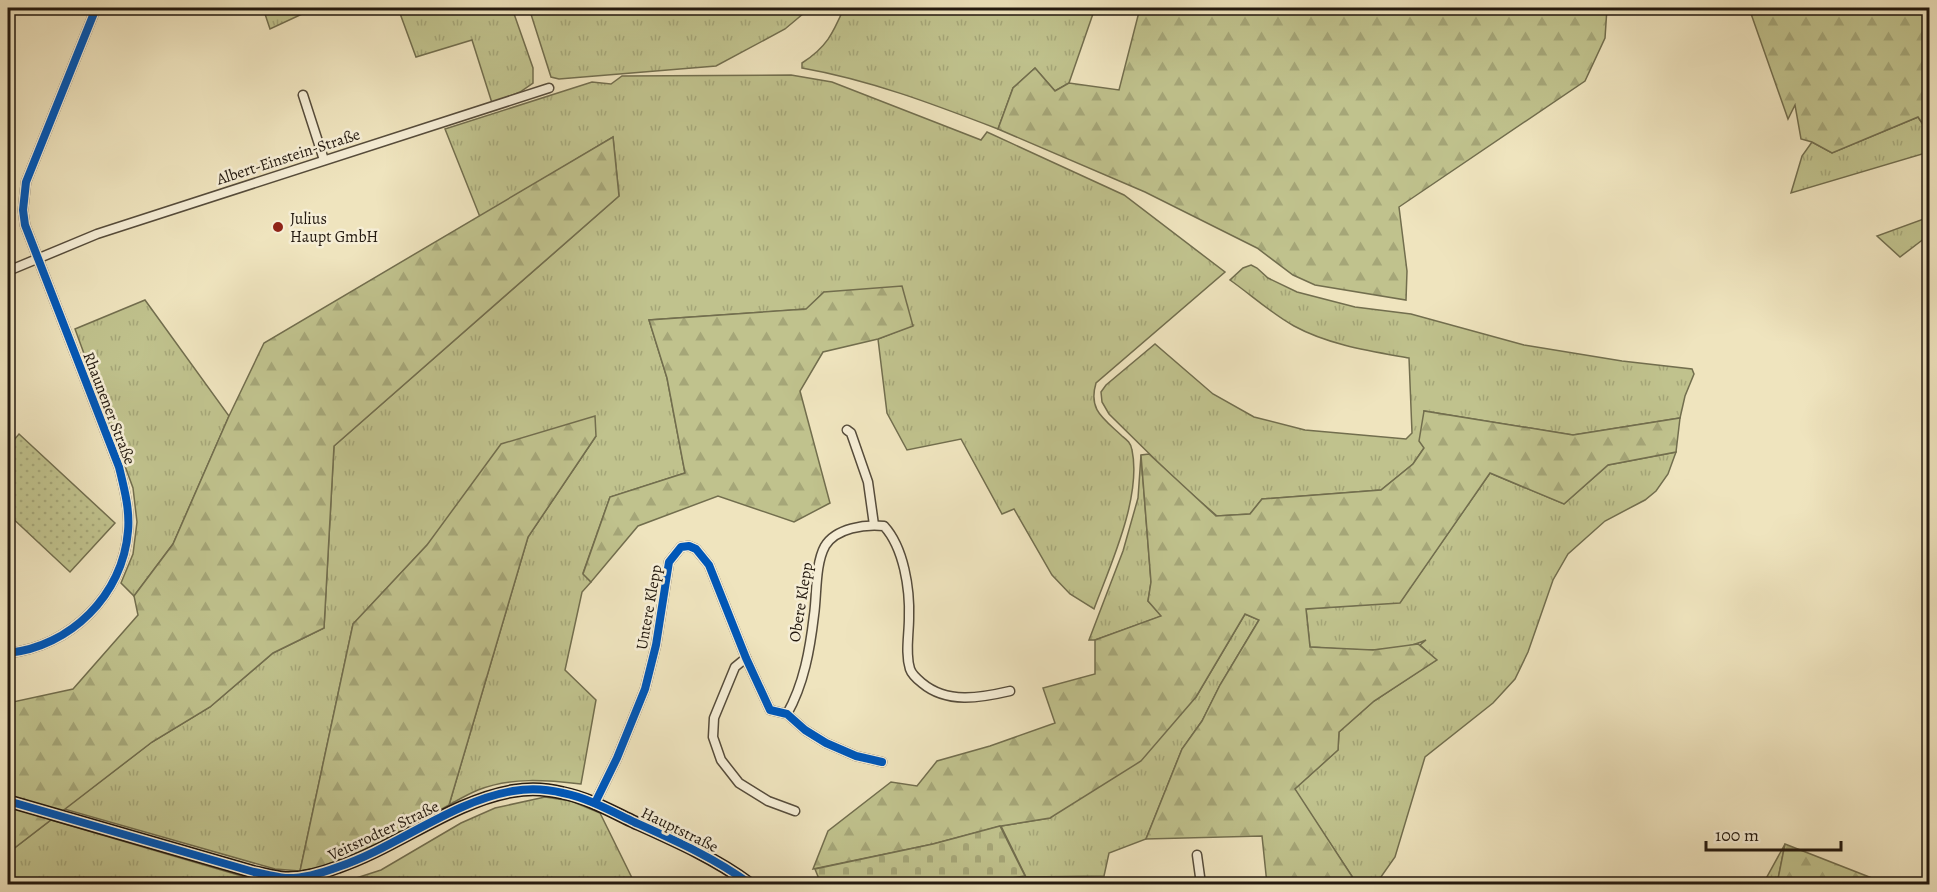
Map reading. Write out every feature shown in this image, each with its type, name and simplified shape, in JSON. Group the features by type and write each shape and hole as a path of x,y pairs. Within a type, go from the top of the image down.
{"street":[{"name":"Rhaunener Straße","path":"8,653 26,651 52,641 75,627 96,607 113,583 124,556 128,531 127,500 119,467 25,225 22,210 26,182 96,8"},
{"name":"Albert-Einstein-Straße","path":"8,271 97,234 549,88"},
{"path":"303,95 324,160"},
{"path":"847,430 851,433 868,482 874,525 884,526 899,548 909,606 908,659 910,670 915,678 929,689 953,698 989,696 1010,691"},
{"name":"Obere Klepp","path":"787,714 804,671 814,616 819,567 825,546 841,532 874,525"},
{"name":"Untere Klepp","path":"594,803 617,758 645,689 656,645 669,562 681,547 688,546 696,549 709,565 770,710 787,714"},
{"path":"746,657 735,668 714,718 713,736 721,760 739,783 768,801 795,811"},
{"path":"787,714 805,730 826,743 855,756 882,762"},
{"name":"Veitsrodter Straße","path":"8,801 254,872 286,878 318,874 360,860 460,809 512,791 547,790 577,796 594,803"},
{"name":"Hauptstraße","path":"594,803 681,843 726,867 750,885"},
{"path":"1197,855 1202,885"}],"green space":[{"path":"263,8 315,8 270,29"},
{"path":"398,8 512,8 533,68 533,83 520,92 492,103 472,40 416,57"},
{"path":"529,8 810,8 785,29 716,66 559,79 551,77"},
{"path":"844,8 1095,8 1069,83 1055,91 1035,68 1013,88 998,129 877,86 802,68 802,63 818,51 828,39"},
{"path":"1140,8 1607,8 1605,38 1585,81 1399,207 1407,271 1406,300 1315,285 1293,275 1257,248 1145,192 998,129 1013,88 1035,68 1055,91 1069,83 1119,90"},
{"path":"1749,8 1929,8 1929,133 1918,117 1832,153 1801,139 1795,105 1788,119"},
{"path":"791,75 832,82 981,140 987,132 1124,195 1225,272 1096,383 1094,400 1096,407 1103,418 1130,444 1134,469 1133,489 1123,531 1094,609 1070,594 1052,575 1014,509 1002,514 961,439 907,450 887,413 878,339 913,325 824,292 807,309 649,320 667,378 685,473 610,497 583,573 591,582 582,592 565,670 596,700 581,784 542,781 503,783 478,790 449,805 528,537 596,436 427,545 353,624 300,871 275,869 64,809 152,742 210,707 273,653 324,628 334,446 619,196 613,137 480,217 445,129 592,82 611,84 622,76"},
{"path":"1918,117 1929,133 1929,152 1791,193 1802,156 1812,142 1832,153"},
{"path":"613,137 619,196 334,446 324,628 273,653 210,707 152,742 8,853 8,703 73,689 138,615 134,596 173,544 264,343"},
{"path":"1929,217 1929,235 1900,257 1877,236"},
{"path":"1251,265 1268,278 1297,292 1355,307 1411,314 1524,345 1622,361 1692,369 1694,374 1685,396 1680,418 1573,435 1424,411 1424,448 1413,464 1381,490 1262,499 1250,514 1217,516 1179,483 1109,414 1102,402 1101,392 1106,385 1155,344 1213,394 1254,417 1305,430 1406,439 1412,433 1409,358 1335,343 1307,333 1286,321 1230,280 1243,268"},
{"path":"902,286 913,326 878,339 823,352 800,391 830,503 794,522 718,496 638,526 591,582 583,574 610,497 685,473 667,378 649,320 806,309 824,292"},
{"path":"145,300 229,416 173,544 134,596 121,583 133,554 137,522 133,488 75,329"},
{"path":"1424,411 1573,435 1680,418 1676,452 1608,465 1564,504 1490,473 1400,603 1306,609 1310,647 1373,650 1418,644 1437,660 1374,701 1339,732 1338,750 1295,789 1357,884 1267,884 1262,836 1146,839 1182,749 1202,721 1220,685 1259,620 1245,614 1196,697 1141,761 1050,818 1001,826 933,844 813,869 828,831 891,782 917,786 937,761 990,746 1055,723 1043,688 1095,674 1095,640 1161,616 1148,601 1151,582 1141,455 1149,454 1216,516 1250,514 1262,499 1381,490 1413,464 1424,448 1419,441"},
{"path":"595,416 596,436 528,537 449,805 359,854 340,862 300,871 353,624 427,545 501,444"},
{"path":"19,434 115,523 70,572 8,514 8,447"},
{"path":"1676,452 1668,474 1656,491 1645,500 1605,521 1568,554 1553,580 1528,652 1515,679 1493,703 1425,757 1395,857 1376,884 1357,884 1294,789 1338,750 1339,732 1374,701 1436,660 1420,645 1426,640 1399,648 1384,649 1353,650 1310,647 1306,609 1400,602 1490,473 1564,504 1608,465"},
{"path":"1141,455 1151,582 1148,601 1162,616 1095,640 1089,640 1123,551 1138,498"},
{"path":"1245,614 1259,620 1220,685 1202,721 1182,749 1146,839 1109,853 1104,876 1026,877 1001,826 1050,818 1196,697"},
{"path":"545,797 571,801 600,813 635,884 325,884 347,881 381,870 461,823 495,808"},
{"path":"51,820 262,882 284,884 8,884 8,853"},
{"path":"1000,826 1025,876 968,884 821,884 815,869 933,844"},
{"path":"1785,844 1777,884 1763,884"},
{"path":"1785,844 1882,882 1884,884 1777,884"}],"cycle path":[{"path":"8,653 31,649 52,640 72,629 89,614 104,596 116,576 124,554 128,531 125,491 119,467 25,225 23,210 26,182 96,8"},
{"path":"595,803 617,758 645,689 656,645 669,562 681,547 689,546 696,549 709,565 746,658 770,710 787,714 805,730 826,743 856,756 882,762"},
{"path":"8,801 254,872 292,878 319,873 360,858 447,814 491,796 519,790 544,790 572,795 599,805 694,850 750,884"}],"place":[{"name":"Julius Haupt GmbH","path":"278,227"}]}
